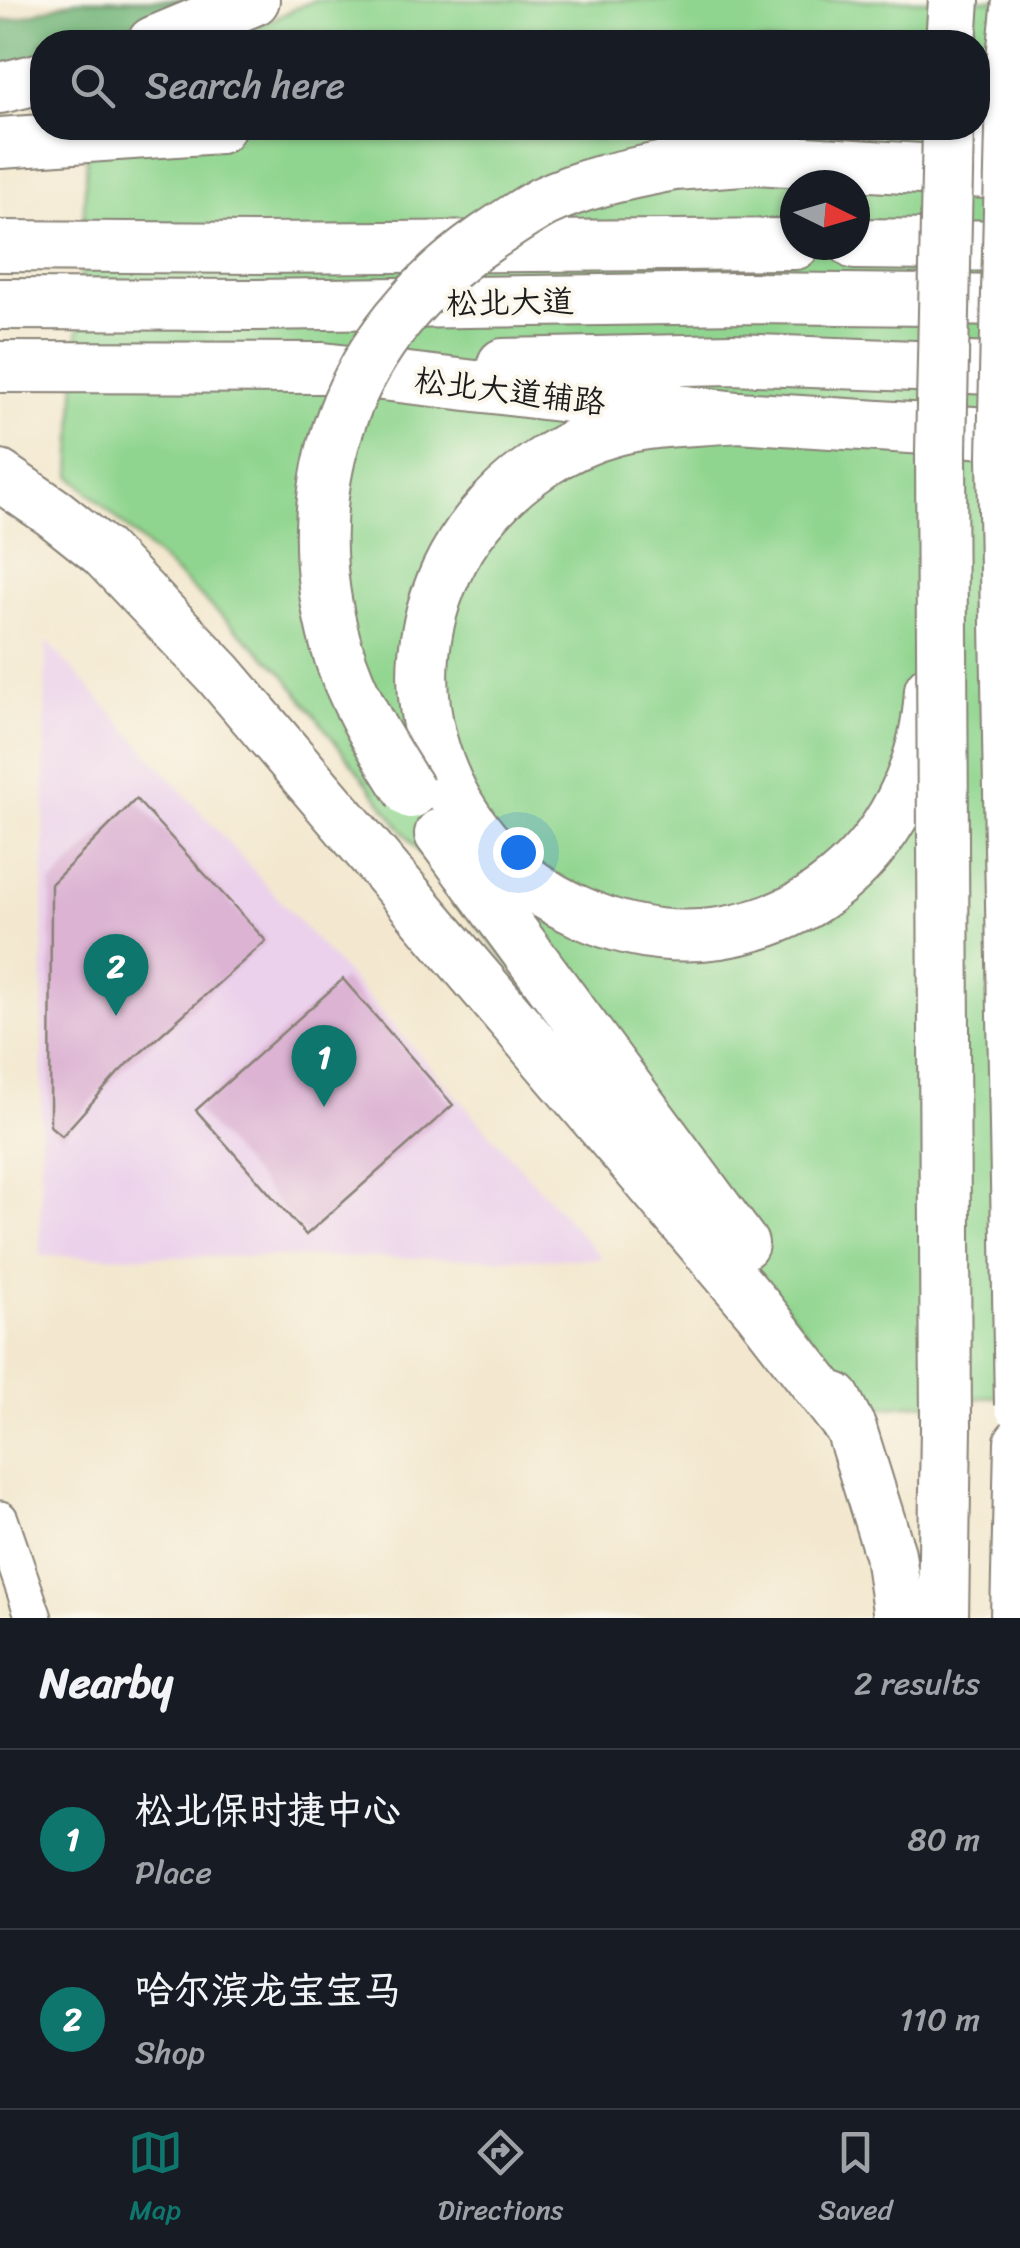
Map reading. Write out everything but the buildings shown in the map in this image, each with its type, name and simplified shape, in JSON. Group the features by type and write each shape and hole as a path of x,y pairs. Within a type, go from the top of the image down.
{"highway":[{"path":"182,30 254,0"},
{"path":"952,30 954,0"},
{"path":"1018,0 1013,48 1003,456 1020,1404"},
{"path":"0,88 30,81"},
{"path":"990,127 1020,130"},
{"path":"0,143 44,140"},
{"path":"737,418 616,430 558,454 530,471 507,490 464,540 448,566 428,622 423,662 430,741 463,814 500,860 538,889 570,908 640,932 700,936 734,931 794,912 837,882 872,847 904,797 916,764 930,698 941,450 948,140"},
{"path":"899,1618 890,1554 851,1428 780,1295 411,794 372,731 337,648 325,594 324,495 340,421 352,388 373,352 455,260 544,202 600,182 674,165 756,159 1020,175"},
{"name":"松北大道","path":"0,246 780,244"},
{"path":"870,244 1020,246"},
{"name":"松北大道","path":"0,304 255,305 743,298 1020,301"},
{"path":"323,368 732,359 1020,370"},
{"name":"松北大道辅路","path":"0,367 323,368 737,418 1020,435"},
{"path":"941,450 946,1428 943,1618"},
{"path":"0,476 54,512 103,552 219,674 745,1294 851,1428"},
{"path":"1016,1618 1020,1442"}],"street":[{"path":"0,1519 34,1618"}],"shaded area":[{"path":"46,640 603,1259 40,1256"}],"green space":[{"path":"76,0 184,0 121,30 30,30 30,61 0,70 0,21"},
{"path":"314,0 1020,0 1020,1394 868,1409 444,885 282,672 71,476 87,140 990,140 990,30 250,30"}],"place":[{"name":"哈尔滨龙宝宝马","path":"116,1016"},
{"name":"松北保时捷中心","path":"324,1107"}]}
